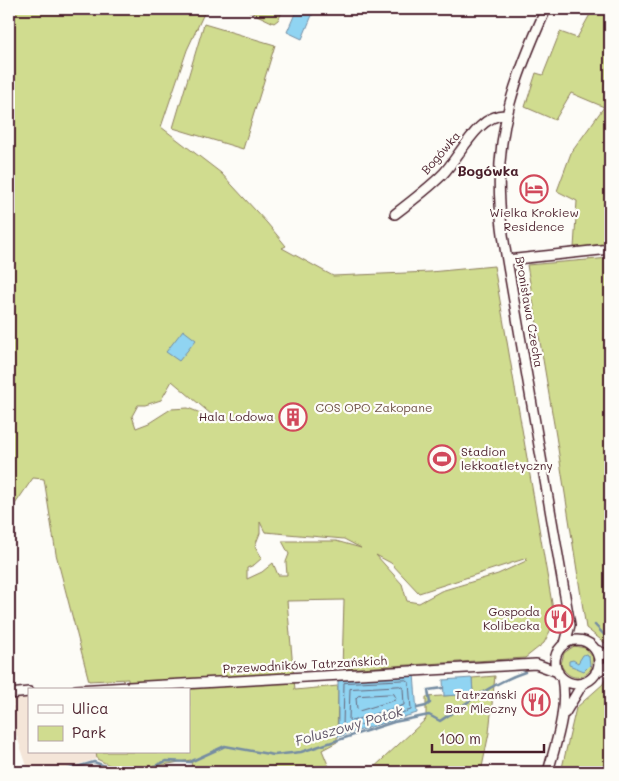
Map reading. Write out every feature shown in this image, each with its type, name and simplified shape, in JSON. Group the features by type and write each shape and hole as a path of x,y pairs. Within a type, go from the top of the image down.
{"street":[{"name":"Bronisława Czecha","path":"546,9 520,69 506,115 501,149 499,193 507,260 570,625 565,644"},
{"name":"Bogówka","path":"396,214 443,174 472,135 487,121 498,115 506,115"},
{"path":"507,260 610,249"},
{"name":"Bronisława Czecha","path":"570,625 582,641"},
{"path":"536,664 557,654 565,644 574,640 590,644 596,650 610,656"},
{"path":"536,664 572,683 583,683 591,679 596,672 599,662 596,650"},
{"path":"548,772 561,720 564,692 556,665 557,654"},
{"name":"Przewodników Tatrzańskich","path":"111,688 536,664"},
{"path":"596,672 610,665"},
{"path":"561,720 568,705 583,683"},
{"path":"9,694 28,692"}],"shaded area":[{"path":"28,697 28,754 96,754 97,759 54,772 29,772 9,713 9,706 14,706 11,698"}],"green space":[{"name":"COS OPO Zakopane","path":"9,9 206,9 187,50 161,127 221,173 286,246 282,248 333,276 430,272 494,266 555,621 544,643 525,658 342,669 344,600 287,601 295,690 338,686 337,742 322,750 331,772 192,772 191,760 123,772 97,759 96,754 190,754 190,688 128,688 128,679 89,681 56,554 44,479 33,478 9,513","holes":["172,381 212,415 215,420 188,408 171,409 149,423 136,428 132,416 138,405 161,400","260,522 265,532 344,539 361,548 336,541 282,541 289,554 286,562 287,575 278,575 273,563 262,572 247,579 247,568 262,558 255,546 260,533","376,555 391,563 419,593 527,558 526,561 498,574 441,591 419,603 407,601 402,584"]},
{"path":"244,9 284,9 278,20 274,23"},
{"path":"593,9 610,9 610,243 574,248 577,201 557,191 571,153 604,107 571,93 555,120 525,107 536,73 543,75 560,32 577,38"},
{"path":"204,24 275,45 243,149 173,128"},
{"path":"610,258 610,647 586,628 527,265"},
{"path":"574,646 585,648 593,657 591,669 579,677 570,676 561,664 564,653"},
{"path":"609,671 610,772 561,772 576,708 603,684"},
{"path":"495,676 489,733 481,772 369,772 426,719 426,697 473,694 472,678"}],"water":[{"path":"297,9 313,13 302,39 287,32"},
{"path":"183,330 196,340 179,361 166,352"},
{"path":"583,655 589,656 590,665 584,671 569,665 569,661 573,660 578,663"},
{"path":"414,674 417,713 338,737 338,678"},
{"path":"472,678 473,694 444,696 443,680"}],"waterway":[{"name":"Foluszowy Potok","path":"595,625 608,639 610,638"},
{"name":"Foluszowy Potok","path":"142,772 166,761 190,762 225,746 274,755 301,752 394,722 429,715 440,721 502,681 525,672"},
{"path":"417,708 430,703 428,690 443,688"},
{"name":"Foluszowy Potok","path":"60,772 94,762 121,772 133,772"}],"place":[{"name":"Wielka Krokiew Residence","path":"534,189"},
{"name":"Hala Lodowa","path":"293,417"},
{"name":"Stadion lekkoatletyczny","path":"442,459"},
{"name":"Gospoda Kolibecka","path":"559,619"},
{"name":"Tatrzański Bar Mleczny","path":"536,702"}],"district":[{"name":"Bogówka","path":"488,171"}]}
